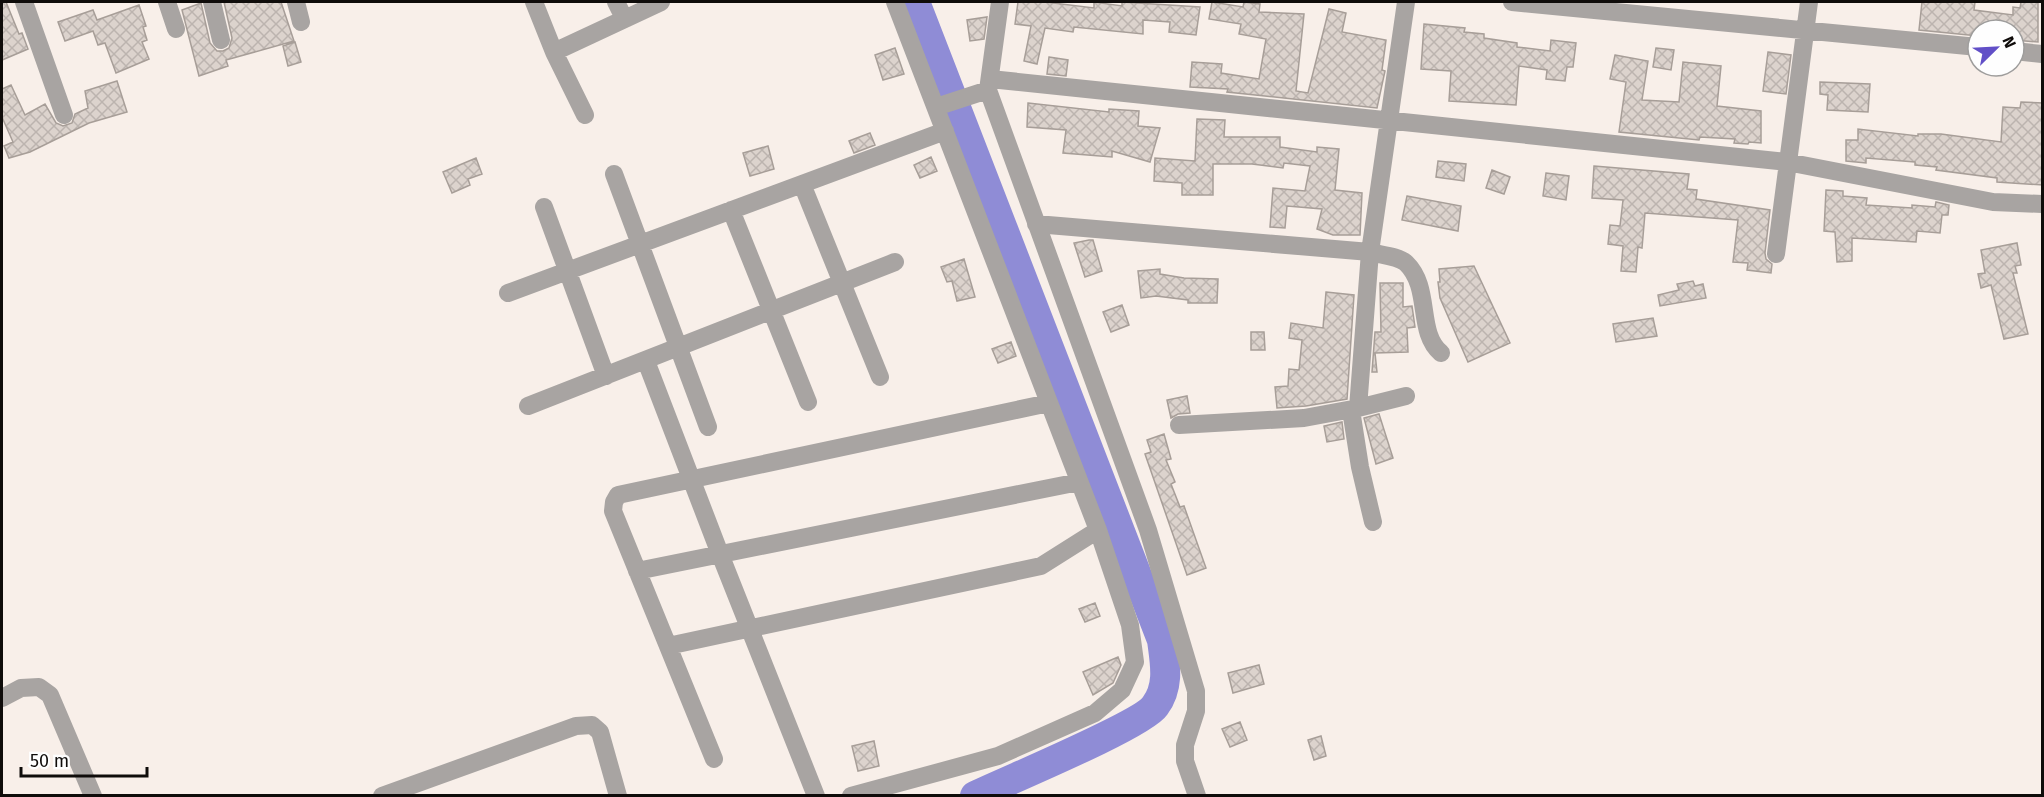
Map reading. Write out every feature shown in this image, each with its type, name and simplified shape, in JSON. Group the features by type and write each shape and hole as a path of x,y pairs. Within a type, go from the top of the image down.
{"street":[{"path":"24,2 64,115"},
{"path":"167,2 176,29"},
{"path":"212,2 221,40"},
{"path":"296,2 301,22"},
{"path":"534,2 554,52 585,115"},
{"path":"616,2 624,18"},
{"path":"554,52 661,2"},
{"path":"851,795 998,756 1095,713 1122,690 1136,662 1130,625 1098,530 945,131 940,105 895,2"},
{"path":"1000,2 984,87 1148,530 1196,691 1196,711 1185,745 1185,761 1197,795"},
{"path":"1373,522 1360,467 1355,409 1370,252 1406,2"},
{"path":"1512,2 1966,46"},
{"path":"1776,254 1809,2"},
{"path":"2026,52 2043,54"},
{"path":"940,105 984,87 1389,122 1787,162 1993,202 2043,204"},
{"path":"508,293 945,131"},
{"path":"614,174 708,427"},
{"path":"802,184 880,377"},
{"path":"544,207 606,376"},
{"path":"731,210 808,402"},
{"path":"1036,224 1370,252 1406,263 1422,296 1428,336 1432,346 1442,353"},
{"path":"528,406 895,262"},
{"path":"646,361 816,795"},
{"path":"1179,425 1304,418 1355,409 1406,396"},
{"path":"714,759 613,511 618,495 1049,403"},
{"path":"637,571 1079,482"},
{"path":"668,646 1041,566 1098,530"},
{"path":"2,698 21,688 39,687 50,695 93,795"},
{"path":"382,795 576,726 592,725 600,732 618,795"}],"building":[{"path":"2,2 6,2 28,49 2,60"},
{"path":"224,2 281,2 294,41 226,60 228,66 199,76 182,10 201,3 210,43 217,51 223,51 229,48 232,38"},
{"path":"1018,2 1045,2 1094,8 1094,2 1122,6 1122,2 1200,7 1196,35 1169,32 1170,22 1143,20 1143,34 1074,27 1073,32 1045,28 1037,64 1024,61 1031,26 1015,24"},
{"path":"1212,2 1243,7 1244,2 1260,4 1259,12 1304,14 1296,91 1308,93 1329,9 1346,13 1342,32 1386,40 1382,70 1385,71 1377,108 1227,92 1228,89 1190,87 1192,62 1222,64 1221,73 1259,79 1266,39 1239,34 1241,24 1209,19"},
{"path":"1922,2 1975,2 1974,10 2013,15 2013,7 2020,8 2021,2 2038,2 2038,42 2026,41 2026,18 1966,18 1966,35 1919,30"},
{"path":"139,5 146,26 143,27 147,40 142,42 149,59 116,73 105,43 98,45 93,31 65,41 58,22 93,10 97,20"},
{"path":"987,17 984,39 970,41 967,20"},
{"path":"1424,24 1465,28 1464,32 1484,34 1484,38 1517,43 1517,47 1550,51 1551,40 1576,43 1573,67 1567,67 1565,81 1546,79 1547,70 1519,66 1516,105 1449,101 1451,71 1421,69"},
{"path":"295,42 301,62 288,66 283,46"},
{"path":"895,48 904,74 883,80 875,55"},
{"path":"1656,48 1674,50 1671,70 1653,67"},
{"path":"1768,52 1791,55 1786,94 1763,91"},
{"path":"1615,55 1648,61 1642,100 1679,102 1683,62 1721,66 1717,106 1761,111 1761,143 1734,143 1735,139 1700,137 1699,140 1619,132 1626,82 1610,79"},
{"path":"1049,57 1068,60 1066,76 1047,74"},
{"path":"117,81 127,112 89,123 30,152 9,158 4,146 13,142 2,117 2,89 11,85 25,115 45,104 56,123 63,126 72,123 75,114 88,108 85,91"},
{"path":"1820,82 1870,84 1868,112 1827,110 1828,95 1820,94"},
{"path":"2021,102 2043,103 2043,185 1997,182 1997,178 1936,170 1937,167 1915,165 1915,162 1866,158 1866,163 1846,161 1846,140 1858,140 1858,129 1918,136 1918,134 1941,134 2001,142 2003,107 2020,108"},
{"path":"1028,103 1109,112 1109,109 1139,111 1138,126 1160,128 1150,162 1112,151 1112,157 1063,153 1066,130 1027,127"},
{"path":"1197,119 1225,120 1224,137 1280,137 1280,147 1317,152 1317,147 1339,149 1335,190 1362,193 1360,235 1333,235 1317,229 1322,209 1287,206 1285,228 1270,227 1273,188 1305,191 1310,166 1284,163 1283,168 1252,164 1213,164 1213,195 1182,195 1182,183 1154,181 1155,158 1195,161"},
{"path":"870,133 875,145 854,153 849,141"},
{"path":"768,146 774,169 750,176 743,153"},
{"path":"931,157 937,171 920,178 914,165"},
{"path":"476,158 482,174 468,179 470,185 452,193 443,172"},
{"path":"1438,161 1466,164 1464,181 1436,177"},
{"path":"1594,166 1689,174 1687,189 1697,190 1696,199 1770,210 1765,253 1766,259 1772,264 1771,273 1747,270 1748,263 1733,262 1738,220 1645,213 1642,248 1638,247 1636,272 1621,271 1623,246 1608,244 1610,225 1620,226 1623,200 1592,198"},
{"path":"1492,170 1510,177 1504,194 1486,188"},
{"path":"1546,173 1569,176 1566,200 1543,196"},
{"path":"1826,190 1843,191 1843,196 1867,198 1866,205 1912,208 1912,205 1935,207 1936,202 1949,205 1948,215 1942,215 1940,233 1917,231 1916,242 1852,238 1852,261 1837,262 1835,232 1824,231"},
{"path":"1407,196 1461,206 1458,231 1402,220"},
{"path":"1093,240 1102,271 1085,277 1074,243"},
{"path":"2017,243 2021,265 2015,266 2017,273 2013,273 2028,334 2004,339 1991,285 1981,288 1978,274 1985,273 1981,250"},
{"path":"964,259 975,297 957,301 952,281 947,282 941,267"},
{"path":"1474,266 1510,343 1468,362 1440,298 1438,282 1440,282 1439,269"},
{"path":"1160,269 1160,274 1184,278 1218,279 1217,303 1188,303 1188,300 1156,296 1141,298 1138,271"},
{"path":"1693,281 1695,286 1703,284 1706,298 1660,306 1658,295 1679,290 1677,284"},
{"path":"1380,283 1403,283 1403,307 1412,306 1415,327 1407,328 1408,352 1375,353 1377,372 1372,372 1375,332 1381,332"},
{"path":"1326,292 1354,295 1347,399 1277,408 1275,387 1288,386 1289,369 1299,370 1302,340 1289,338 1291,323 1323,328"},
{"path":"1122,305 1129,325 1111,332 1103,312"},
{"path":"1653,318 1657,336 1616,342 1613,324"},
{"path":"1251,332 1264,332 1265,350 1251,350"},
{"path":"1011,342 1016,356 998,363 992,349"},
{"path":"1187,396 1190,413 1178,414 1171,418 1167,400"},
{"path":"1379,414 1393,458 1376,464 1364,418"},
{"path":"1342,422 1344,439 1327,442 1324,426"},
{"path":"1164,434 1171,459 1166,460 1175,482 1171,484 1180,507 1184,506 1206,568 1187,575 1145,454 1151,452 1147,440"},
{"path":"1095,603 1100,616 1085,622 1079,609"},
{"path":"1118,657 1121,665 1113,683 1093,695 1083,672"},
{"path":"1259,665 1264,684 1233,693 1228,673"},
{"path":"1240,722 1247,740 1230,747 1222,729"},
{"path":"1321,736 1326,756 1314,760 1308,740"},
{"path":"874,741 879,766 858,771 852,746"}],"waterway":[{"path":"915,2 1162,640 1165,666 1165,682 1160,698 1145,715 1071,753 975,796"}]}
